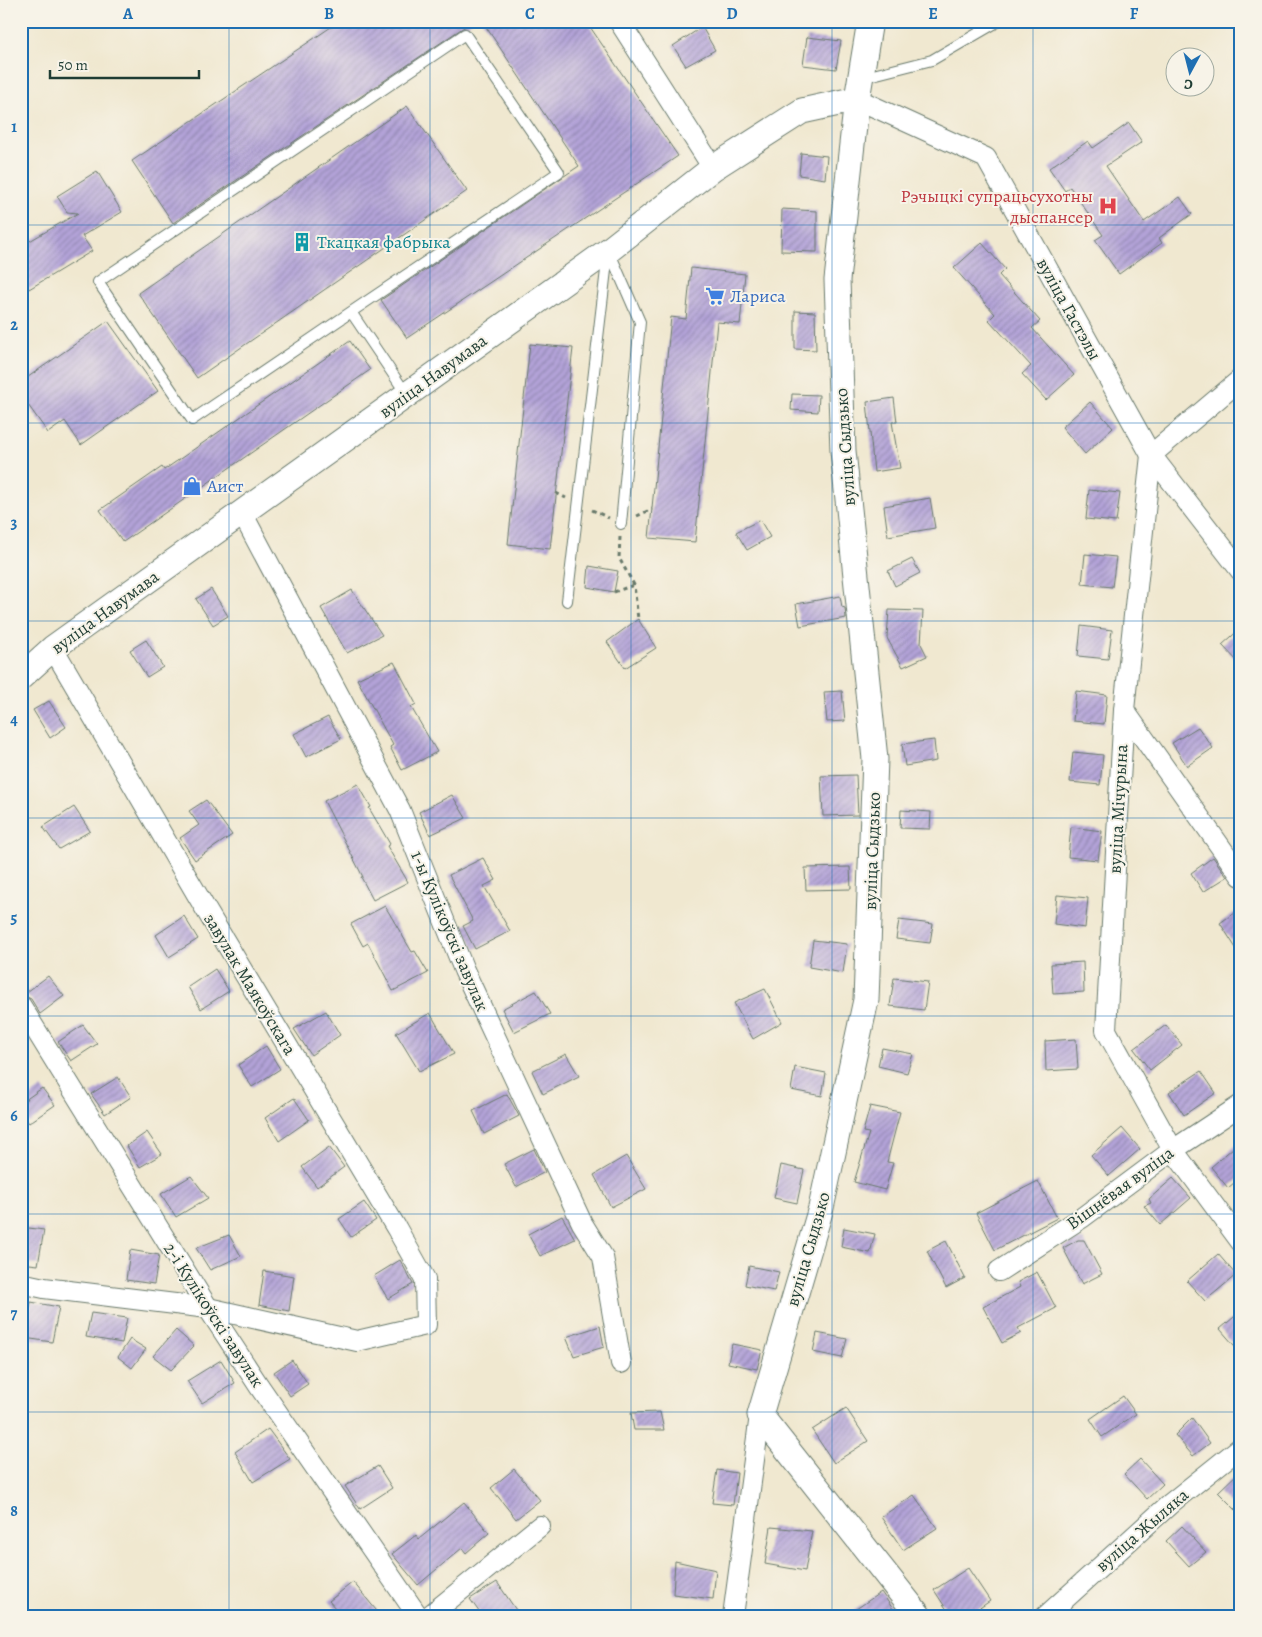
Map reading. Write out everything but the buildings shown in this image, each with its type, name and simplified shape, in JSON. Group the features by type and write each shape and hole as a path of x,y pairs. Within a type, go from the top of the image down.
{"street":[{"path":"619,21 713,168"},
{"name":"вуліца Сыдзько","path":"760,1415 821,1208 866,1000 875,759 843,451 837,280 859,88 870,21"},
{"name":"вуліца Навумава","path":"21,677 54,648 609,250 713,168 802,111 859,88"},
{"name":"вуліца Гастэлы","path":"859,88 986,158 1150,455 1241,571"},
{"path":"1150,455 1241,379"},
{"name":"вуліца Мічурына","path":"1150,455 1124,710 1106,1030 1173,1150 1241,1242"},
{"name":"1-ы Кулікоўскі завулак","path":"242,513 400,810 464,970 582,1223 603,1257 622,1363"},
{"name":"завулак Маякоўскага","path":"54,648 205,908 392,1220 425,1279 426,1325 357,1341 208,1308"},
{"path":"1124,710 1241,876"},
{"name":"2-і Кулікоўскі завулак","path":"21,1006 208,1308 265,1395 418,1616"},
{"name":"Вішнёвая вуліца","path":"999,1271 1083,1217 1173,1150 1241,1105"},
{"path":"21,1283 44,1288 208,1308"},
{"path":"733,1616 760,1415"},
{"path":"760,1415 919,1616"},
{"name":"вуліца Жыляка","path":"1046,1616 1171,1503 1241,1448"},
{"path":"429,1616 540,1526"}],"lane":[{"path":"859,88 932,60 999,21"},
{"path":"465,34 559,172 351,312 192,420 98,282 465,34"},
{"path":"567,601 609,250"},
{"path":"609,250 640,322 621,524"},
{"path":"351,312 407,394"}],"path":[{"path":"556,493 621,524"},
{"path":"621,524 652,509"},
{"path":"621,524 619,558 634,585 638,619"},
{"path":"614,592 634,585"}],"place":[{"name":"Рэчыцкі супрацьсухотны дыспансер","path":"1108,206"},
{"name":"Ткацкая фабрыка","path":"302,242"},
{"name":"Лариса","path":"715,296"},
{"name":"Аист","path":"192,486"}]}
